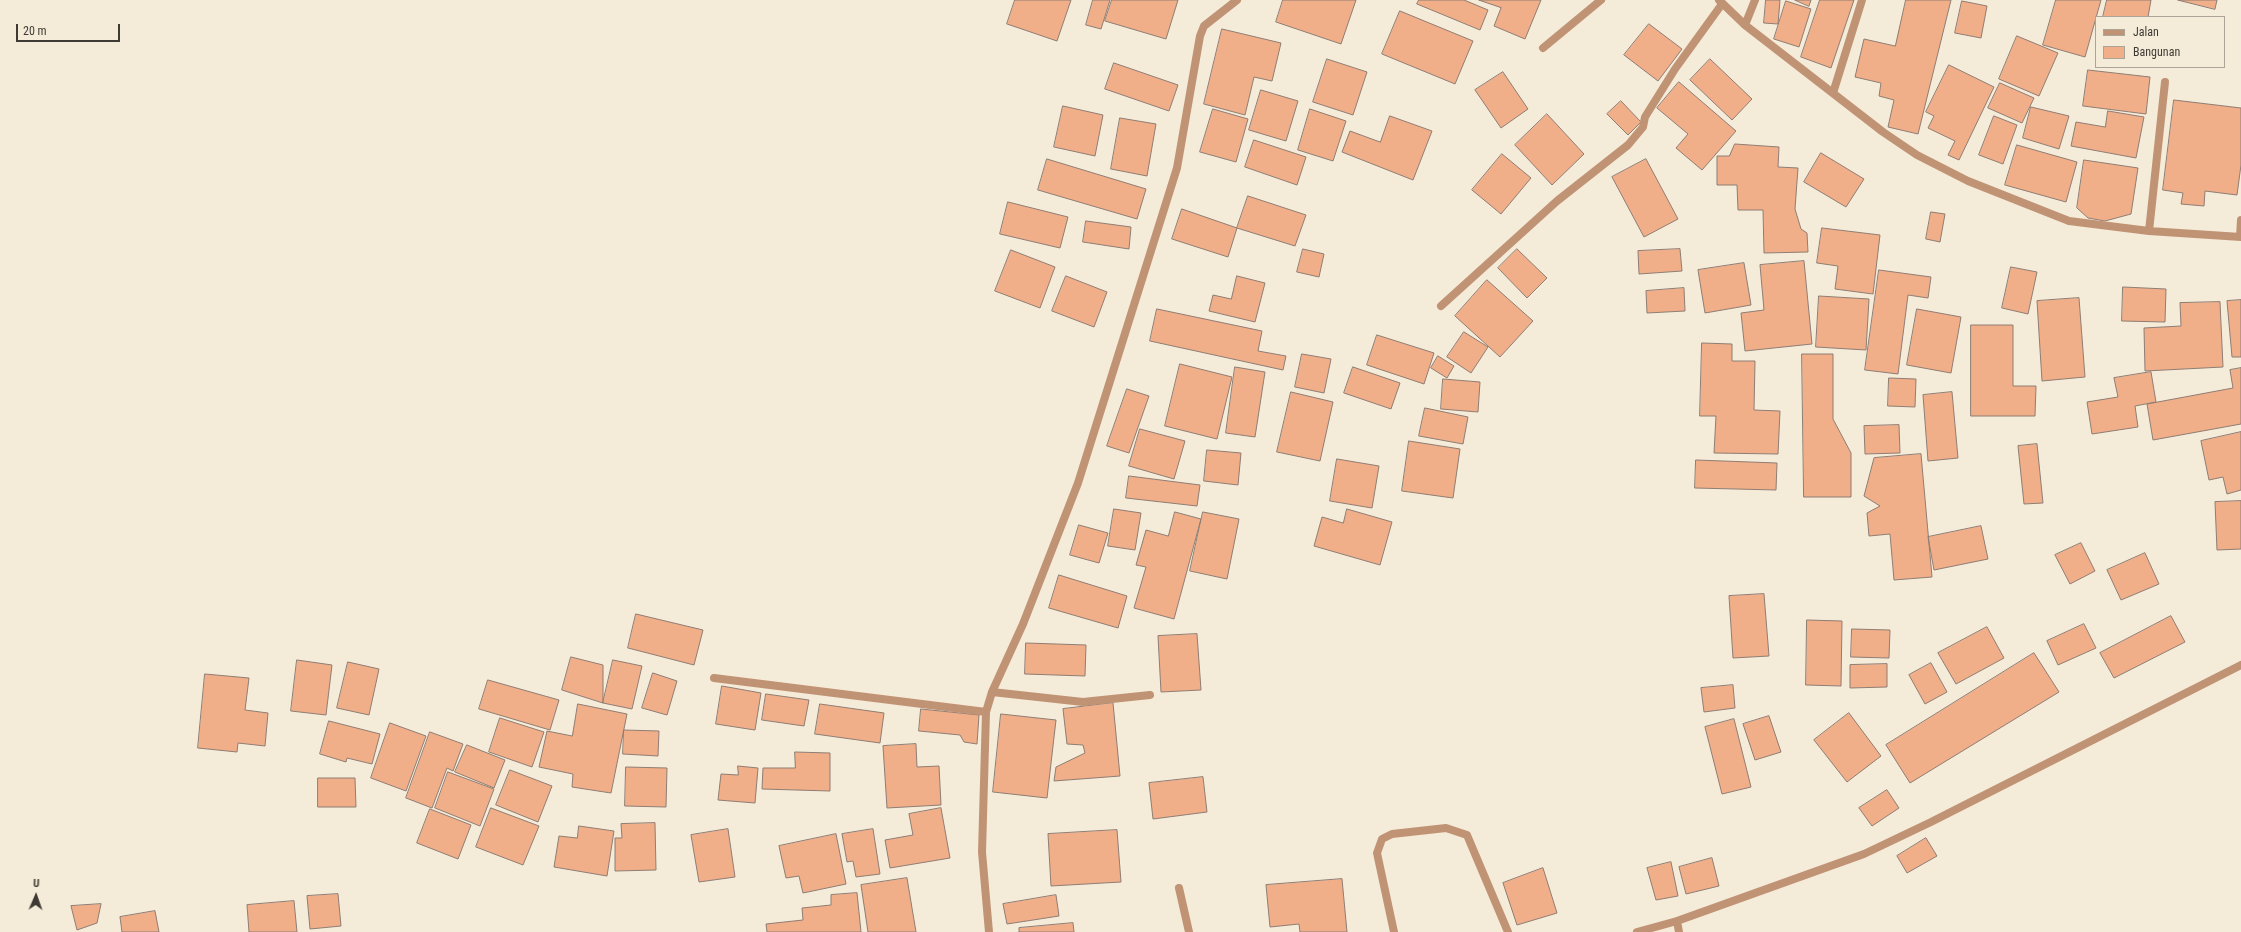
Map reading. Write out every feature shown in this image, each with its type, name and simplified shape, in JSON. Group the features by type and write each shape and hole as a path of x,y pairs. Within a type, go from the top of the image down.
{"street":[{"path":"989,932 982,852 986,712 992,692 1024,624 1080,476 1177,168 1200,36 1204,26 1237,0"},
{"path":"1543,48 1600,0"},
{"path":"1745,25 1754,0"},
{"path":"1833,93 1862,0"},
{"path":"1440,306 1558,201 1628,145 1643,127 1645,117 1720,5 1883,132 1917,155 1968,181 2068,221 2149,231 2240,237 2241,220"},
{"path":"2149,231 2165,82"},
{"path":"1638,932 1677,921 1864,854 2241,665"},
{"path":"714,678 986,712"},
{"path":"992,692 1083,702 1150,695"},
{"path":"1394,932 1377,853 1382,839 1392,834 1446,828 1468,835 1508,932"},
{"path":"1179,888 1189,932"},
{"path":"1677,921 1679,932"}],"building":[{"path":"1015,0 1071,0 1057,41 1007,24"},
{"path":"1093,0 1110,0 1101,29 1086,25"},
{"path":"1112,0 1178,0 1166,39 1105,21"},
{"path":"1283,0 1356,0 1341,44 1276,22"},
{"path":"1419,0 1464,0 1488,10 1480,30 1417,4"},
{"path":"1479,0 1541,0 1525,39 1494,26 1501,8"},
{"path":"1766,0 1780,0 1778,24 1764,23"},
{"path":"1795,0 1811,0 1809,6"},
{"path":"1820,0 1854,0 1831,68 1801,57"},
{"path":"1906,0 1951,0 1918,134 1888,127 1894,100 1879,96 1881,83 1855,77 1864,39 1895,46"},
{"path":"2056,0 2101,0 2097,16 2095,16 2095,21 2085,57 2043,45"},
{"path":"2107,0 2151,0 2148,16 2103,16"},
{"path":"2178,0 2217,0 2215,9"},
{"path":"1786,1 1811,9 1799,47 1774,39"},
{"path":"1962,1 1987,6 1981,38 1955,33"},
{"path":"1400,11 1473,41 1455,84 1382,54"},
{"path":"1649,24 1682,49 1658,81 1624,55"},
{"path":"1222,29 1281,43 1272,81 1254,77 1245,115 1204,104"},
{"path":"2017,36 2058,53 2039,96 1999,79"},
{"path":"1327,59 1367,72 1353,115 1313,102"},
{"path":"1710,59 1752,99 1732,120 1690,80"},
{"path":"1114,63 1178,85 1169,111 1105,89"},
{"path":"1949,65 1994,87 1959,160 1948,155 1955,141 1928,128 1934,116 1926,112"},
{"path":"2088,70 2150,77 2146,114 2083,106"},
{"path":"1503,72 1528,109 1501,128 1475,90"},
{"path":"1679,82 1736,131 1702,170 1676,148 1688,134 1657,108"},
{"path":"2000,83 2034,98 2022,123 1988,108"},
{"path":"1261,90 1298,101 1286,141 1249,130"},
{"path":"2174,100 2241,108 2241,165 2237,195 2205,191 2204,206 2181,204 2183,193 2163,190"},
{"path":"1621,101 1641,122 1628,135 1607,114"},
{"path":"1063,106 1103,115 1095,156 1054,147"},
{"path":"2031,107 2069,116 2059,149 2023,138"},
{"path":"1213,109 1248,119 1236,162 1200,152"},
{"path":"1310,109 1346,121 1333,161 1298,150"},
{"path":"2108,111 2144,117 2136,158 2071,146 2076,122 2105,127"},
{"path":"1547,114 1584,154 1552,185 1515,145"},
{"path":"1390,116 1432,131 1413,180 1342,152 1350,131 1380,142"},
{"path":"1994,116 2017,125 2003,164 1979,155"},
{"path":"1120,118 1156,124 1147,176 1111,169"},
{"path":"1254,140 1306,157 1297,185 1245,167"},
{"path":"1735,144 1779,147 1778,167 1798,168 1795,209 1801,229 1807,233 1808,252 1764,253 1763,210 1738,210 1737,185 1717,185 1717,156 1729,156"},
{"path":"2017,145 2077,162 2066,202 2005,185"},
{"path":"1821,153 1864,179 1846,207 1804,182"},
{"path":"1502,154 1531,178 1501,214 1472,190"},
{"path":"1047,159 1146,189 1137,219 1038,190"},
{"path":"1646,159 1678,219 1644,237 1612,177"},
{"path":"2084,160 2138,168 2131,214 2105,221 2088,218 2077,208"},
{"path":"1248,196 1306,215 1295,246 1237,228"},
{"path":"1008,202 1068,217 1060,248 1000,234"},
{"path":"1182,209 1237,228 1228,257 1172,239"},
{"path":"1931,212 1945,214 1940,242 1926,239"},
{"path":"1086,221 1131,227 1129,249 1083,242"},
{"path":"1822,228 1880,235 1873,294 1835,289 1838,266 1817,263"},
{"path":"1303,249 1324,254 1319,277 1297,272"},
{"path":"1517,249 1547,278 1527,298 1498,268"},
{"path":"1680,249 1682,271 1639,274 1638,251"},
{"path":"1011,250 1055,267 1040,308 995,291"},
{"path":"1804,261 1812,344 1745,351 1741,313 1764,310 1760,265"},
{"path":"1744,263 1751,305 1705,313 1698,270"},
{"path":"2011,267 2037,272 2028,314 2002,308"},
{"path":"1879,270 1931,277 1928,298 1908,295 1898,374 1865,370"},
{"path":"1066,276 1107,292 1094,327 1052,311"},
{"path":"1237,276 1265,283 1255,322 1209,311 1213,295 1231,299"},
{"path":"1487,280 1533,321 1500,357 1455,316"},
{"path":"2123,287 2166,289 2165,322 2122,321"},
{"path":"1684,288 1685,311 1647,313 1646,291"},
{"path":"1819,296 1869,299 1866,350 1816,347"},
{"path":"2079,298 2085,377 2042,381 2037,301"},
{"path":"2241,300 2241,357 2232,357 2227,301"},
{"path":"2220,302 2223,367 2145,371 2144,328 2181,326 2180,303"},
{"path":"1157,309 1262,331 1258,351 1286,356 1283,370 1150,341"},
{"path":"1917,309 1961,317 1951,373 1907,365"},
{"path":"1971,325 2013,325 2013,386 2036,386 2035,416 1971,416"},
{"path":"1464,332 1488,347 1471,373 1447,357"},
{"path":"1377,335 1434,353 1424,384 1367,365"},
{"path":"1702,343 1732,344 1732,361 1755,361 1754,410 1780,411 1778,454 1714,453 1716,416 1700,416"},
{"path":"1302,354 1331,359 1324,393 1295,387"},
{"path":"1802,354 1833,354 1833,419 1851,453 1851,497 1804,497"},
{"path":"1438,356 1454,366 1447,378 1431,368"},
{"path":"1180,364 1232,377 1217,439 1165,426"},
{"path":"1235,367 1265,372 1255,437 1226,433"},
{"path":"1353,367 1400,383 1391,409 1344,393"},
{"path":"2241,368 2241,424 2153,440 2147,404 2233,388 2230,370"},
{"path":"2151,372 2156,402 2135,406 2138,427 2092,434 2087,402 2118,397 2114,378"},
{"path":"1889,378 1916,379 1915,407 1888,406"},
{"path":"1443,379 1480,382 1478,412 1441,409"},
{"path":"1127,389 1149,396 1129,453 1107,446"},
{"path":"1291,392 1333,402 1320,461 1277,452"},
{"path":"1952,392 1958,458 1928,461 1923,395"},
{"path":"1425,408 1468,417 1463,444 1419,436"},
{"path":"1899,425 1900,453 1865,454 1864,426"},
{"path":"1140,429 1185,441 1174,479 1129,466"},
{"path":"2241,432 2241,490 2227,494 2223,477 2209,480 2201,441"},
{"path":"1409,441 1460,449 1453,498 1402,491"},
{"path":"2037,444 2043,503 2024,504 2018,446"},
{"path":"1207,450 1241,453 1238,485 1204,481"},
{"path":"1921,454 1932,577 1894,580 1890,534 1869,536 1867,513 1880,506 1864,496 1874,458"},
{"path":"1337,459 1379,466 1372,508 1330,501"},
{"path":"1696,460 1777,463 1776,490 1695,488"},
{"path":"1129,476 1200,485 1197,506 1126,498"},
{"path":"2241,501 2241,549 2217,550 2215,502"},
{"path":"1114,509 1141,513 1135,550 1108,546"},
{"path":"1347,509 1392,522 1380,565 1314,546 1322,517 1343,523"},
{"path":"1175,512 1201,519 1174,619 1134,608 1146,567 1136,565 1146,530 1168,536"},
{"path":"1203,512 1239,519 1227,579 1190,571"},
{"path":"1079,525 1108,533 1099,563 1070,555"},
{"path":"1981,526 1988,559 1934,570 1928,537"},
{"path":"2081,543 2095,571 2070,584 2055,555"},
{"path":"2145,553 2159,584 2121,600 2107,570"},
{"path":"1059,575 1127,596 1118,628 1049,608"},
{"path":"1764,594 1769,656 1733,658 1729,596"},
{"path":"636,614 703,630 694,665 628,648"},
{"path":"2171,616 2185,642 2114,678 2100,653"},
{"path":"1807,620 1842,621 1841,686 1806,685"},
{"path":"2084,624 2096,648 2058,665 2047,641"},
{"path":"1987,627 2004,658 1956,684 1938,653"},
{"path":"1852,629 1890,630 1889,658 1851,657"},
{"path":"1197,634 1201,690 1161,692 1158,636"},
{"path":"1026,643 1086,645 1085,676 1025,674"},
{"path":"2034,653 2059,692 1910,783 1886,745"},
{"path":"571,657 603,665 603,703 562,690"},
{"path":"297,660 332,665 326,715 291,711"},
{"path":"613,660 642,666 632,709 603,703"},
{"path":"348,662 379,669 369,715 337,708"},
{"path":"1931,663 1947,692 1925,704 1909,675"},
{"path":"1887,664 1887,687 1850,688 1850,665"},
{"path":"653,673 677,681 667,715 642,708"},
{"path":"205,674 249,678 245,710 268,713 265,746 238,743 237,752 198,748"},
{"path":"488,680 559,700 550,730 479,709"},
{"path":"1733,685 1735,708 1704,712 1701,688"},
{"path":"722,686 761,693 755,730 716,724"},
{"path":"766,694 809,700 804,726 762,720"},
{"path":"1113,703 1120,776 1054,781 1056,767 1085,753 1083,745 1067,744 1063,709"},
{"path":"578,704 627,714 611,793 572,787 573,774 539,767 547,731 572,736"},
{"path":"820,704 884,713 880,743 815,734"},
{"path":"921,709 979,715 977,744 964,742 960,735 919,731"},
{"path":"1849,713 1881,756 1847,782 1814,740"},
{"path":"1001,714 1056,720 1047,798 993,792"},
{"path":"1769,716 1781,752 1755,760 1743,724"},
{"path":"500,718 544,732 532,767 489,752"},
{"path":"1734,719 1751,787 1722,794 1705,727"},
{"path":"329,721 380,734 372,764 347,758 346,762 320,754"},
{"path":"390,723 426,736 406,791 371,778"},
{"path":"624,730 659,731 658,756 623,754"},
{"path":"430,732 463,744 453,771 447,768 432,808 406,798"},
{"path":"916,744 917,767 939,766 941,805 887,808 883,746"},
{"path":"467,745 505,760 494,788 455,772"},
{"path":"795,752 830,753 830,791 762,789 763,768 795,768"},
{"path":"738,766 758,768 755,803 718,800 721,774 738,775"},
{"path":"626,767 667,768 666,807 625,806"},
{"path":"510,770 552,786 538,822 496,805"},
{"path":"448,772 494,789 480,826 435,808"},
{"path":"1203,777 1207,812 1153,819 1149,783"},
{"path":"318,778 355,778 356,807 318,807"},
{"path":"1887,790 1899,808 1872,826 1859,808"},
{"path":"491,808 539,826 523,865 476,847"},
{"path":"941,808 950,858 890,868 885,840 913,835 909,814"},
{"path":"430,809 471,825 458,859 417,843"},
{"path":"655,823 656,870 615,871 615,838 622,838 621,824"},
{"path":"579,826 614,831 607,876 554,867 559,836 577,838"},
{"path":"728,829 735,877 699,882 691,835"},
{"path":"873,829 880,874 856,877 853,861 847,862 842,834"},
{"path":"1117,830 1121,882 1051,886 1048,834"},
{"path":"836,834 846,884 803,893 799,876 786,878 779,846"},
{"path":"1926,838 1937,856 1907,873 1897,856"},
{"path":"1712,858 1719,886 1686,894 1679,867"},
{"path":"1671,862 1678,896 1656,900 1647,868"},
{"path":"1543,868 1557,913 1517,925 1503,883"},
{"path":"907,878 916,932 868,932 861,885"},
{"path":"1342,879 1347,932 1300,932 1299,924 1270,927 1266,885"},
{"path":"857,893 861,932 767,932 766,924 803,920 802,908 831,905 831,895"},
{"path":"338,894 341,926 310,929 307,896"},
{"path":"1056,895 1059,916 1007,924 1003,904"},
{"path":"294,901 297,932 249,932 247,905"},
{"path":"101,904 97,923 77,930 71,906"},
{"path":"155,911 159,932 122,932 120,917"},
{"path":"1073,923 1074,932 1019,932 1019,928"}]}
